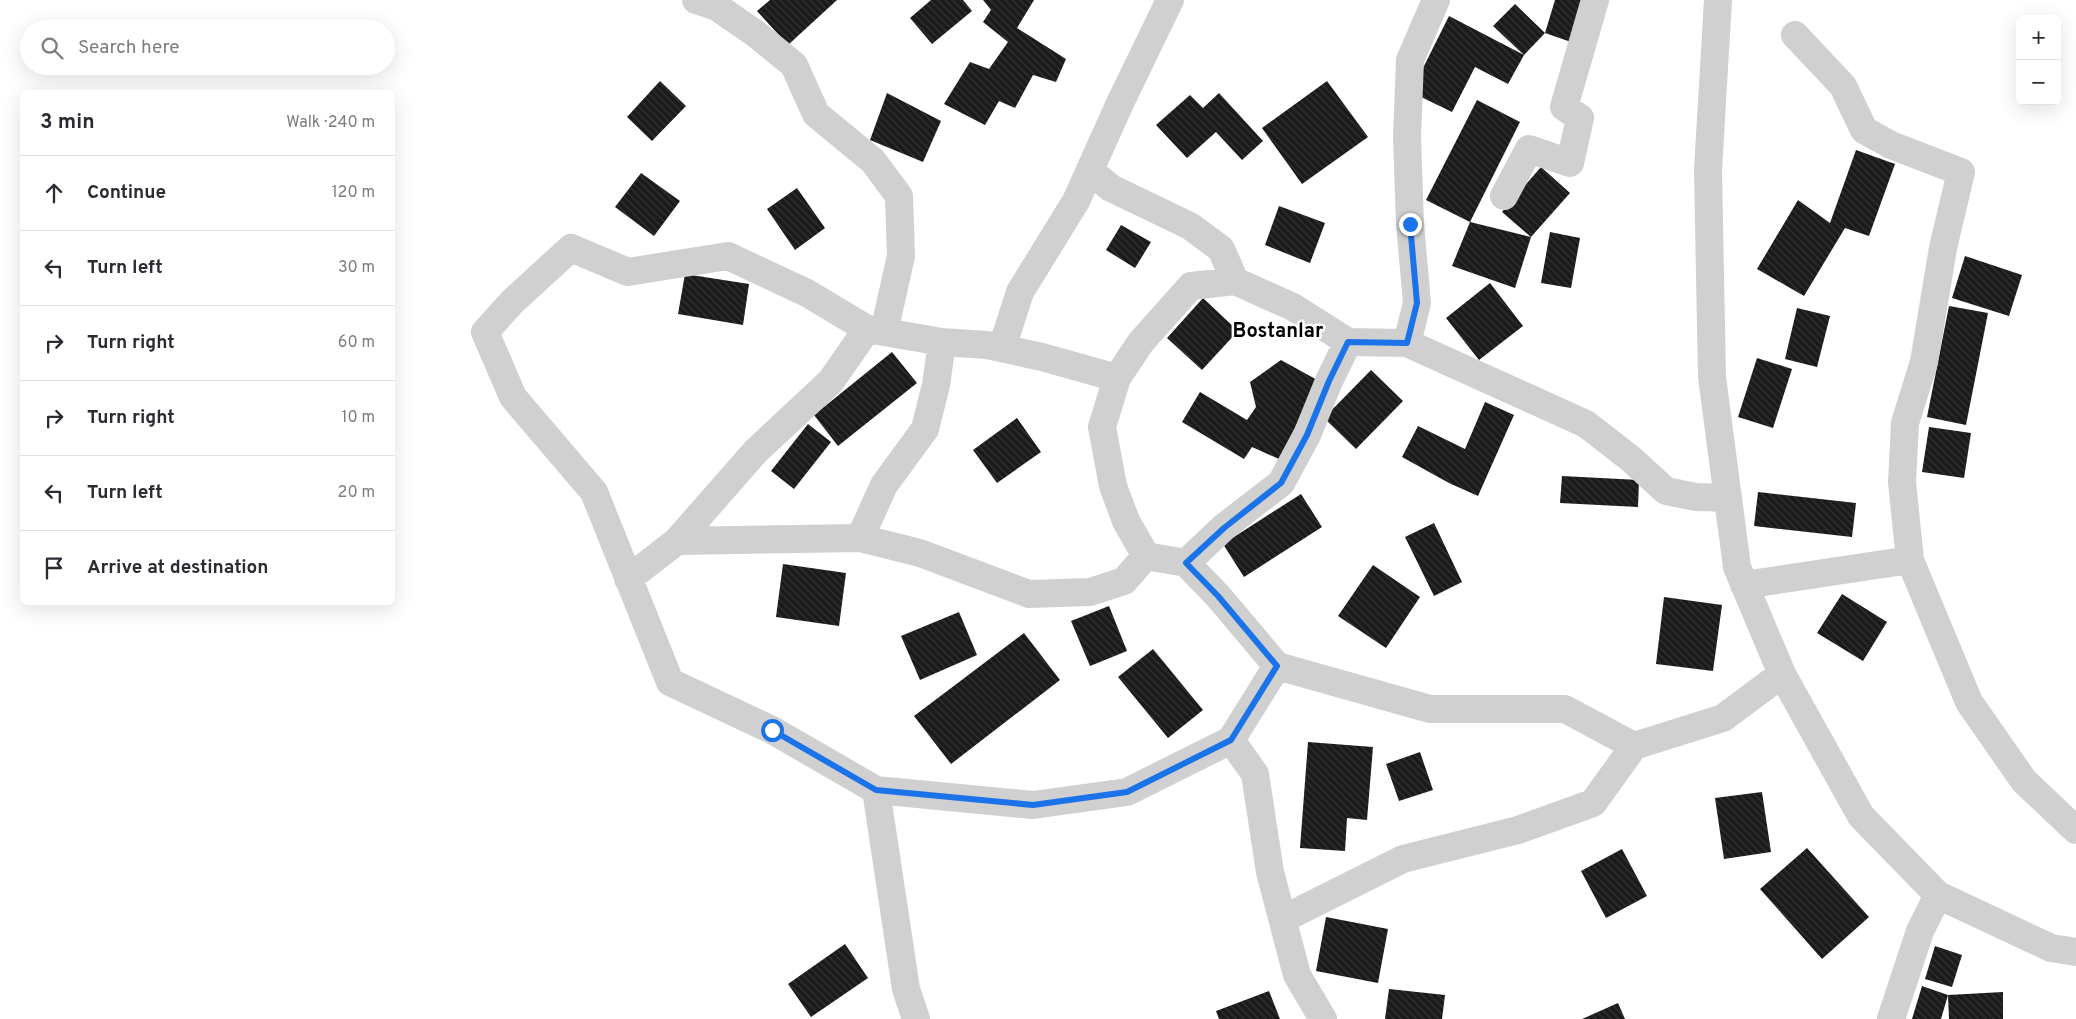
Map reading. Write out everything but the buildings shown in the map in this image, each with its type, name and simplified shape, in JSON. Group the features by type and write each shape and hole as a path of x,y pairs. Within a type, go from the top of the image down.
{"street":[{"path":"628,579 677,541 756,452 831,381 876,331 901,256 899,196 873,161 816,114 794,65 756,34 717,7 696,0"},
{"path":"1002,348 1020,292 1076,201 1121,101 1170,0"},
{"path":"1407,343 1417,303 1410,224 1407,138 1410,60 1436,0"},
{"path":"1504,196 1529,149 1570,163 1580,118 1564,107 1595,0"},
{"path":"1718,0 1708,180 1712,377 1737,567 1782,674 1861,816 1938,895 2051,948 2076,952"},
{"path":"1795,35 1843,86 1864,130 1891,145 1961,172 1942,248 1924,362 1905,423 1902,482 1910,560 1969,702 2024,781 2076,830"},
{"path":"1090,171 1111,188 1190,226 1221,249 1235,281"},
{"path":"1117,378 1042,357 987,345 942,342 876,331 807,293 728,256 628,272 571,248 512,302 486,332 513,397 594,492 670,682 772,730 876,790 1033,805 1127,792 1231,740 1277,666"},
{"path":"1146,556 1126,521 1113,486 1102,427 1117,378 1141,342 1191,286 1235,281 1293,307 1348,342 1407,343 1586,424 1631,459 1666,491 1696,497 1728,498"},
{"path":"860,538 884,484 925,430 936,385 942,342"},
{"path":"1186,563 1224,528 1281,483 1307,435 1329,381 1348,342"},
{"path":"677,541 860,538 920,553 1029,594 1090,592 1124,582 1146,556"},
{"path":"1146,556 1186,563 1218,596 1277,666 1430,709 1565,709 1634,746"},
{"path":"1744,585 1910,560"},
{"path":"1283,919 1403,859 1518,830 1594,804 1634,746 1723,718 1782,674"},
{"path":"1231,740 1255,774 1270,872 1297,975 1323,1019"},
{"path":"876,790 906,989 916,1019"},
{"path":"1892,1019 1920,931 1938,895"}],"district":[{"name":"Bostanlar","path":"1278,330"}],"route":[{"path":"772,730 876,790 1033,805 1127,792 1231,740 1277,666 1218,596 1186,563 1224,528 1281,483 1307,435 1329,381 1348,342 1407,343 1417,303 1410,224"}]}
